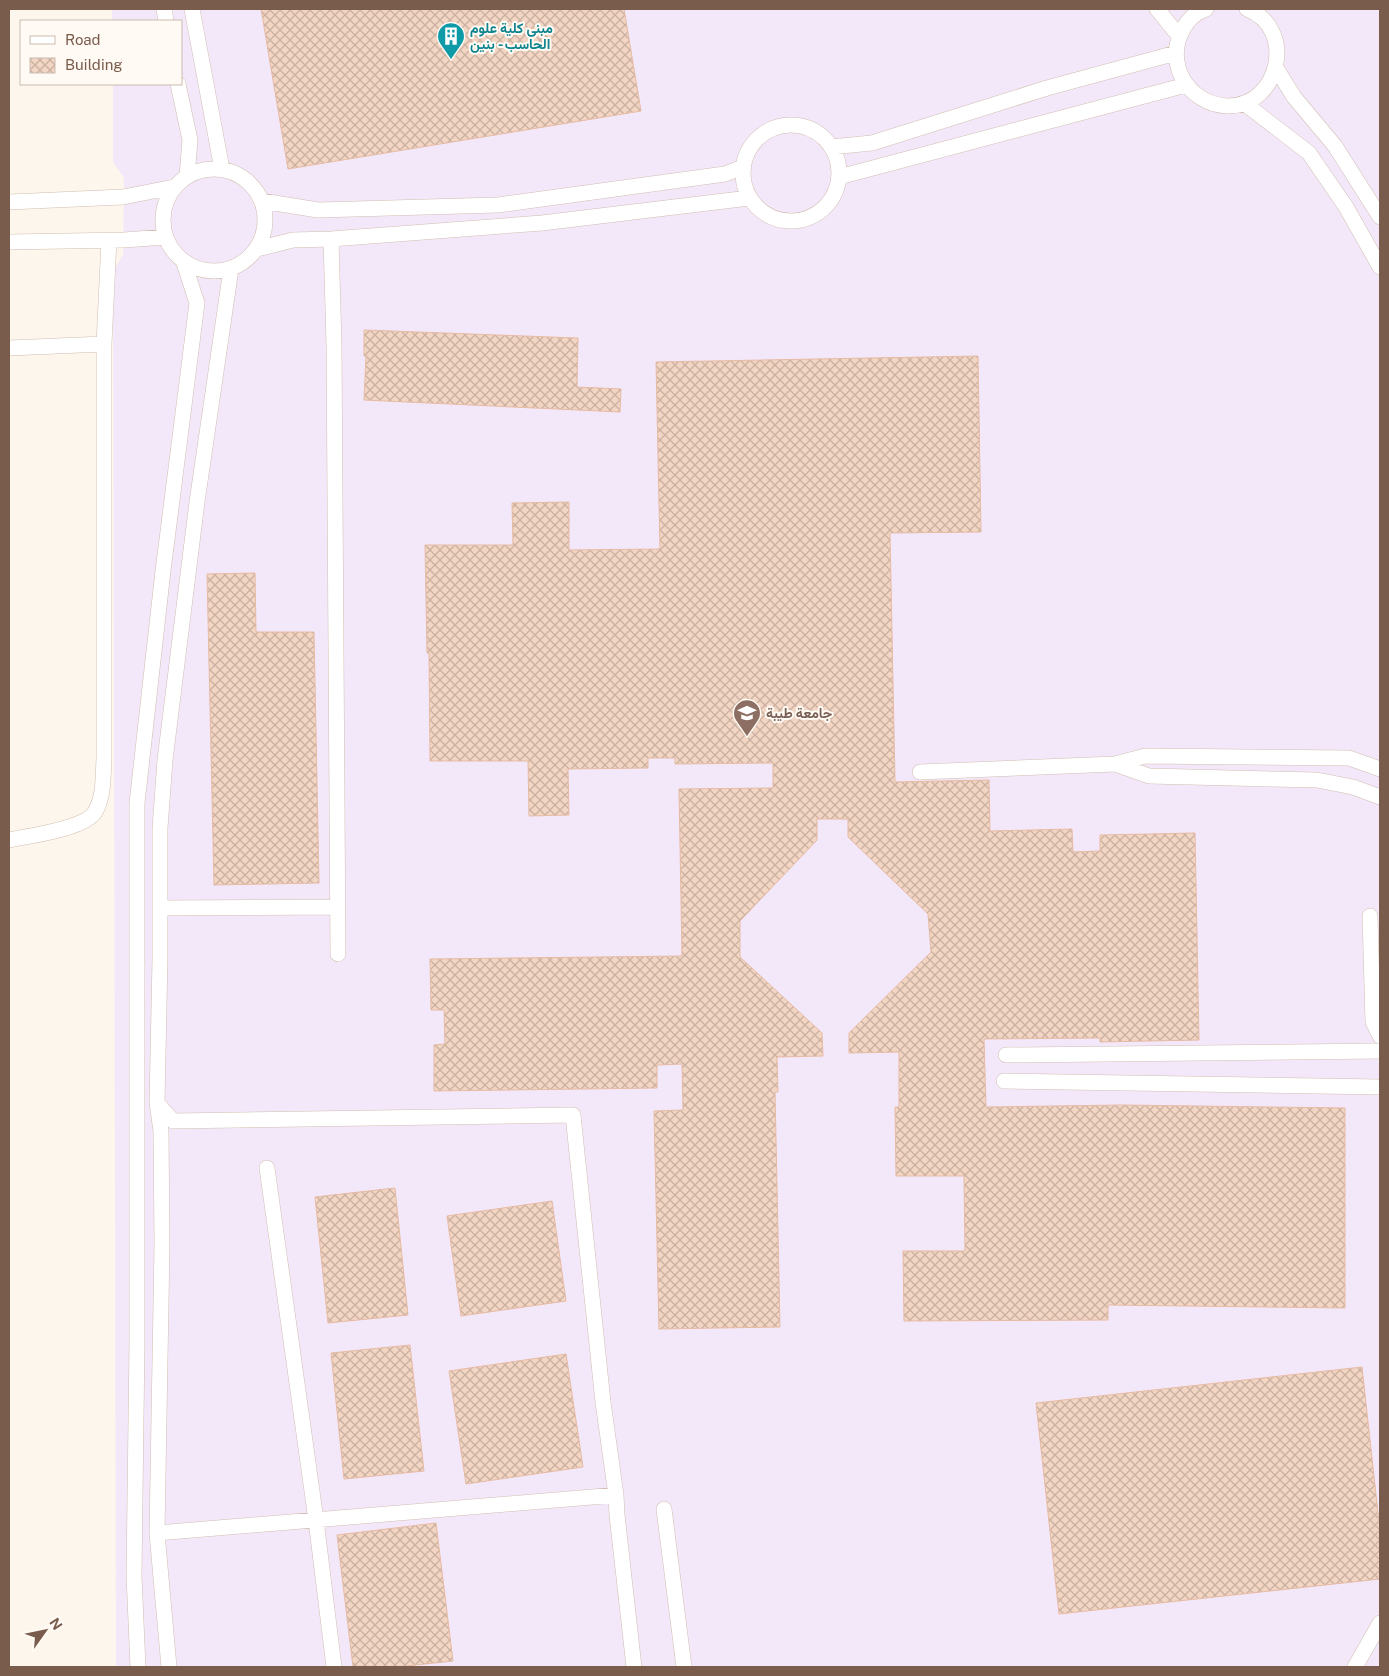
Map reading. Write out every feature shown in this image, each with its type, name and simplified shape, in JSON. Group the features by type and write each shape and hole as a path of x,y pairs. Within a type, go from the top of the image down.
{"street":[{"path":"192,9 222,169"},
{"path":"1157,9 1179,36"},
{"path":"1203,9 1188,21 1179,36 1176,54 1178,71 1186,86 1198,97 1212,104 1228,106 1244,103 1258,95 1270,83 1276,68 1278,52 1274,36 1266,22 1247,9"},
{"path":"831,147 872,143 1047,88 1176,54"},
{"path":"1276,68 1294,97 1335,146 1380,217"},
{"path":"178,85 190,140 187,176"},
{"path":"838,177 1186,86"},
{"path":"1244,103 1309,153 1346,207 1380,267"},
{"path":"788,125 805,127 820,135 831,147 837,162 838,177 835,192 827,205 815,215 801,220 786,221 772,217 759,209 749,198 744,184 744,167 748,151 757,138 772,129 788,125"},
{"path":"262,201 318,210 498,205 725,174 744,167"},
{"path":"204,169 222,169 238,175 252,186 262,201 266,218 264,235 257,249 246,261 231,269 215,272 199,270 184,263 173,251 165,237 162,220 165,203 174,188 187,176 204,169"},
{"path":"9,202 123,196 174,188"},
{"path":"257,249 293,240 542,223 749,198"},
{"path":"9,242 165,237"},
{"path":"331,238 334,345 338,954"},
{"path":"9,840 77,825 95,813 101,795 104,750 104,344 109,240"},
{"path":"138,1667 134,1576 137,1342 137,803 163,571 198,302 184,263"},
{"path":"169,1667 157,1533 162,1245 160,1131 157,1103 160,828 165,760 196,502 231,269"},
{"path":"9,348 104,344"},
{"path":"180,438 206,442"},
{"path":"920,772 1115,764 1145,756 1349,758 1380,769"},
{"path":"1115,764 1149,776 1317,780 1353,787 1380,798"},
{"path":"160,908 338,907"},
{"path":"1370,916 1373,1022 1380,1036"},
{"path":"1006,1055 1380,1051"},
{"path":"1004,1080 1380,1087"},
{"path":"157,1103 174,1121 573,1115 603,1402 616,1495 634,1667"},
{"path":"267,1168 316,1520 334,1667"},
{"path":"157,1533 616,1495"},
{"path":"664,1510 684,1667"},
{"path":"1355,1667 1380,1623"}],"shaded area":[{"name":"جامعة طيبة","path":"112,9 1380,9 1380,1667 116,1667 113,271 123,255 124,178 113,162 113,85 182,85 182,20 112,20"}],"building":[{"name":"مبنى كلية علوم الحاسب - بنين","path":"261,9 624,9 641,111 288,169"},
{"path":"364,330 578,338 577,387 621,389 620,412 364,400 366,356 364,356"},
{"path":"978,356 981,532 890,533 895,782 989,780 990,831 1072,829 1073,852 1100,851 1100,835 1195,833 1199,1040 1100,1042 1100,1038 984,1039 986,1107 1122,1105 1345,1108 1345,1308 1108,1305 1108,1320 904,1321 903,1251 965,1251 964,1176 896,1176 895,1107 899,1107 899,1052 849,1053 849,1033 931,952 928,914 848,837 848,819 817,819 817,840 740,921 740,957 822,1033 823,1056 777,1057 778,1092 775,1092 780,1327 659,1329 654,1111 683,1110 682,1064 657,1065 657,1088 434,1091 434,1045 445,1044 444,1010 431,1010 430,959 682,956 679,789 773,788 773,763 675,764 675,758 648,758 648,768 568,769 569,815 529,816 528,761 430,761 425,545 513,545 512,503 569,502 569,550 660,549 656,362"},
{"path":"255,573 256,632 314,632 319,883 214,885 207,574"},
{"path":"395,1188 408,1315 328,1323 315,1197"},
{"path":"552,1201 566,1301 461,1316 447,1216"},
{"path":"410,1345 424,1471 344,1479 331,1353"},
{"path":"566,1354 583,1467 466,1484 449,1371"},
{"path":"1362,1367 1380,1531 1380,1579 1059,1614 1036,1403"},
{"path":"436,1523 453,1661 397,1667 353,1667 337,1535"}],"place":[{"name":"مبنى كلية علوم الحاسب - بنين","path":"451,60"},
{"name":"جامعة طيبة","path":"747,737"}]}
